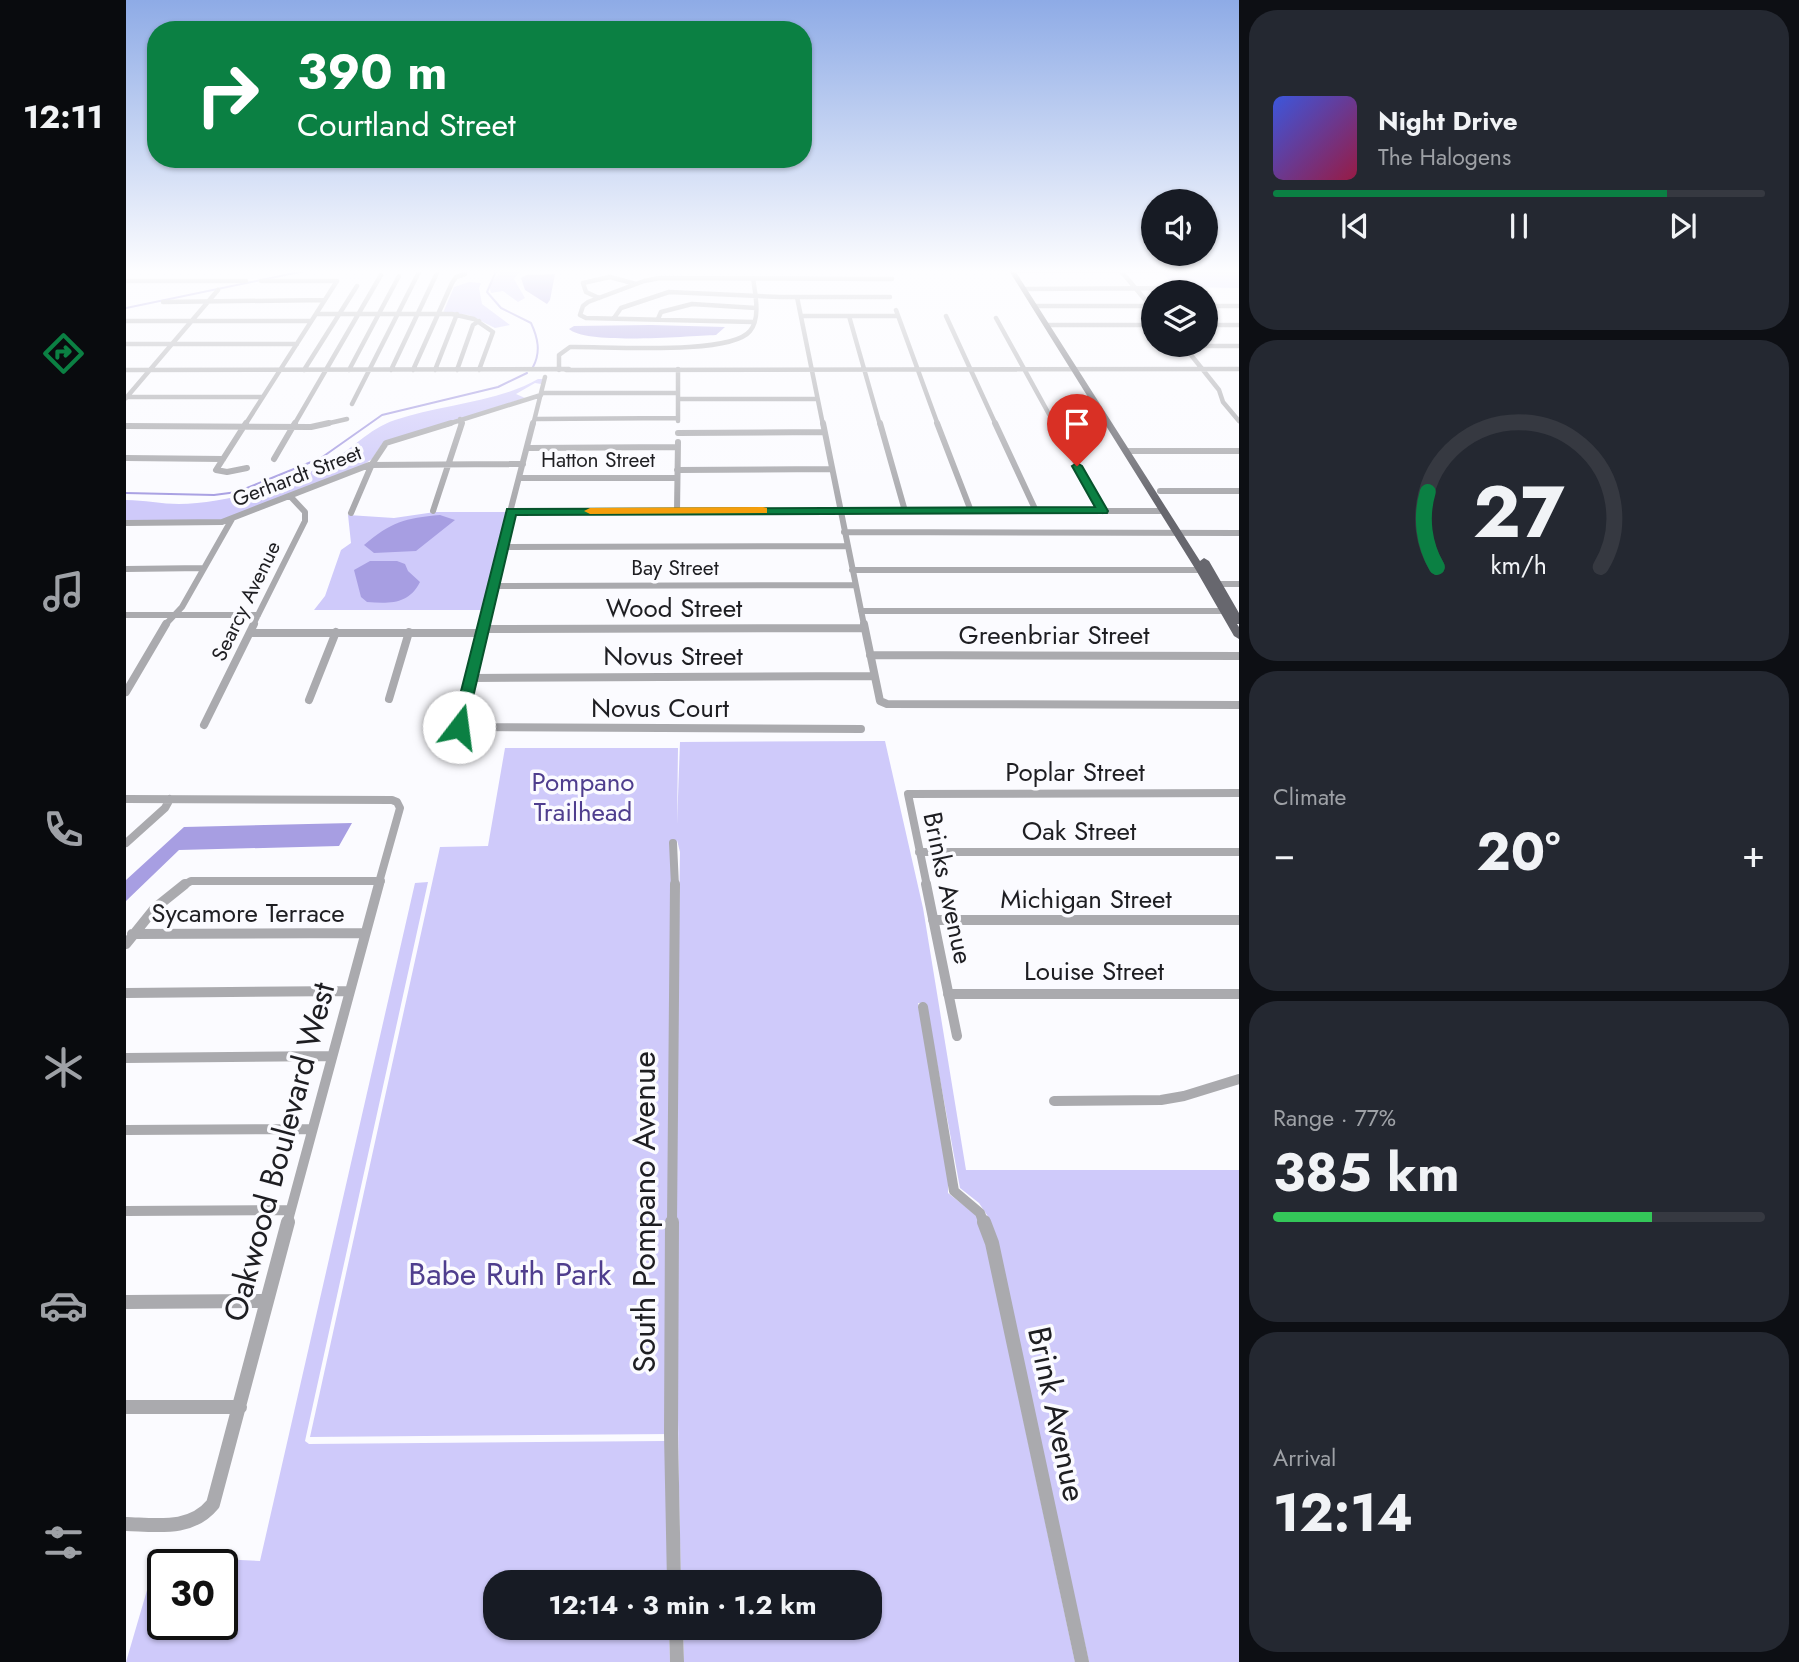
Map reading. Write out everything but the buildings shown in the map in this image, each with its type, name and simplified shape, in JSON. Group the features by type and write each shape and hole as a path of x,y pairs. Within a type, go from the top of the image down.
{"main road":[{"path":"1063,347 1130,451 1160,491 1201,570 1214,584 1223,611 1239,636"},
{"path":"1130,451 1164,512 1182,533 1239,621"}],"street":[{"path":"126,397 170,347"},
{"path":"247,468 218,472 216,469 295,347"},
{"path":"304,370 319,347"},
{"path":"274,459 340,347"},
{"path":"349,370 361,347"},
{"path":"352,404 381,347"},
{"path":"391,370 402,347"},
{"path":"413,370 423,347"},
{"path":"435,370 444,347"},
{"path":"457,370 465,347"},
{"path":"479,370 488,347"},
{"path":"559,370 563,366 565,355 562,352 576,347"},
{"path":"807,347 879,699 887,704 1239,705"},
{"path":"858,347 905,511"},
{"path":"909,347 971,511"},
{"path":"960,347 1036,511"},
{"path":"1011,347 1103,511"},
{"path":"1192,357 1239,421"},
{"path":"677,511 678,369"},
{"path":"126,370 1239,369"},
{"path":"459,727 501,547 545,377"},
{"path":"351,513 372,464 380,449 387,443 541,394 817,399"},
{"path":"126,397 262,397"},
{"path":"536,419 678,418"},
{"path":"126,426 295,427 318,426 347,419"},
{"path":"433,511 462,422 460,419"},
{"path":"678,433 823,432"},
{"path":"529,447 677,447"},
{"path":"1130,451 1239,450"},
{"path":"126,458 223,459"},
{"name":"Gerhardt Street","path":"126,523 202,524 232,519 372,464 523,464"},
{"name":"Hatton Street","path":"677,470 831,469"},
{"name":"Hatton Street","path":"519,478 677,478"},
{"path":"1160,491 1239,491"},
{"name":"Searcy Avenue","path":"204,725 306,519 304,510 290,496"},
{"path":"511,511 1164,512"},
{"path":"126,692 174,614 182,607 232,519"},
{"path":"844,532 1239,533"},
{"path":"501,547 848,546"},
{"path":"126,569 204,568"},
{"path":"852,570 1201,570"},
{"path":"1214,584 1239,584"},
{"name":"Bay Street","path":"494,586 855,585"},
{"path":"860,611 1223,611"},
{"path":"126,615 258,615"},
{"name":"Wood Street","path":"250,633 864,628"},
{"path":"309,700 336,632"},
{"path":"389,699 408,632"},
{"name":"Greenbriar Street","path":"870,655 1239,656"},
{"name":"Novus Street","path":"472,678 874,676"},
{"name":"Novus Court","path":"459,727 861,729"},
{"name":"Poplar Street","path":"910,793 1239,793"},
{"name":"Brinks Avenue","path":"910,793 907,798 957,1035"},
{"path":"126,799 170,799 166,808 126,842"},
{"name":"Oakwood Boulevard West","path":"170,799 397,802 400,810 265,1301 240,1407 215,1497 205,1516"},
{"name":"South Pompano Avenue","path":"673,843 671,1434 674,1570"},
{"name":"Oak Street","path":"919,852 1239,852"},
{"path":"126,944 132,934 187,883 197,880 381,881"},
{"name":"Michigan Street","path":"933,920 1239,920"},
{"name":"Sycamore Terrace","path":"132,934 365,933"},
{"path":"126,993 349,991"},
{"name":"Louise Street","path":"948,994 1239,994"},
{"name":"Brink Avenue","path":"922,1007 954,1191 980,1213 992,1243 1082,1662"},
{"path":"126,1058 331,1056"},
{"path":"1054,1101 1169,1099 1193,1094 1222,1081 1239,1079"},
{"path":"126,1130 312,1129"},
{"path":"126,1211 290,1210"},
{"path":"126,1302 265,1301"},
{"path":"126,1406 240,1407"},
{"path":"126,1524 186,1524 205,1516"},
{"path":"676,1640 677,1662"}],"green space":[{"path":"543,379 541,384 535,383 516,394 525,398 382,444 372,459 363,465 224,520 126,521 126,500 197,503 255,492 294,479 328,463 377,429 395,420 505,393"},
{"path":"435,512 508,512 484,610 314,610 325,596 341,550 351,543 348,515 394,518"},
{"path":"885,741 923,908 966,1170 1239,1170 1239,1662 1089,1662 989,1218 979,1203 960,1188 926,1003 918,1003 948,1174 948,1193 976,1215 983,1230 1075,1662 684,1662 683,1640 882,1640 882,1570 681,1570 677,1217 680,852 677,840 671,1434 310,1437 440,847 488,846 505,748 678,748 677,824 680,742"},
{"path":"428,882 305,1441 309,1444 665,1441 668,1570 483,1570 483,1640 669,1640 670,1662 126,1662 147,1590 147,1640 238,1640 238,1560 260,1561 415,883"}],"shaded area":[{"path":"440,515 455,520 416,551 374,553 364,545 399,522"},
{"path":"370,561 397,561 405,564 408,571 420,582 404,599 383,603 367,602 361,597 354,570"},
{"path":"352,823 339,846 179,850 126,901 126,880 184,827"}],"waterway":[{"path":"533,367 538,347"},
{"path":"126,493 214,495 237,492 321,458 382,415 498,387 527,373"}],"slow traffic":[{"path":"590,511 763,510"}],"route":[{"path":"459,727 481,633 485,629 511,511 1103,511 1077,466"}],"park label":[{"name":"Pompano Trailhead","path":"583,797"},
{"name":"Babe Ruth Park","path":"510,1274"}]}
